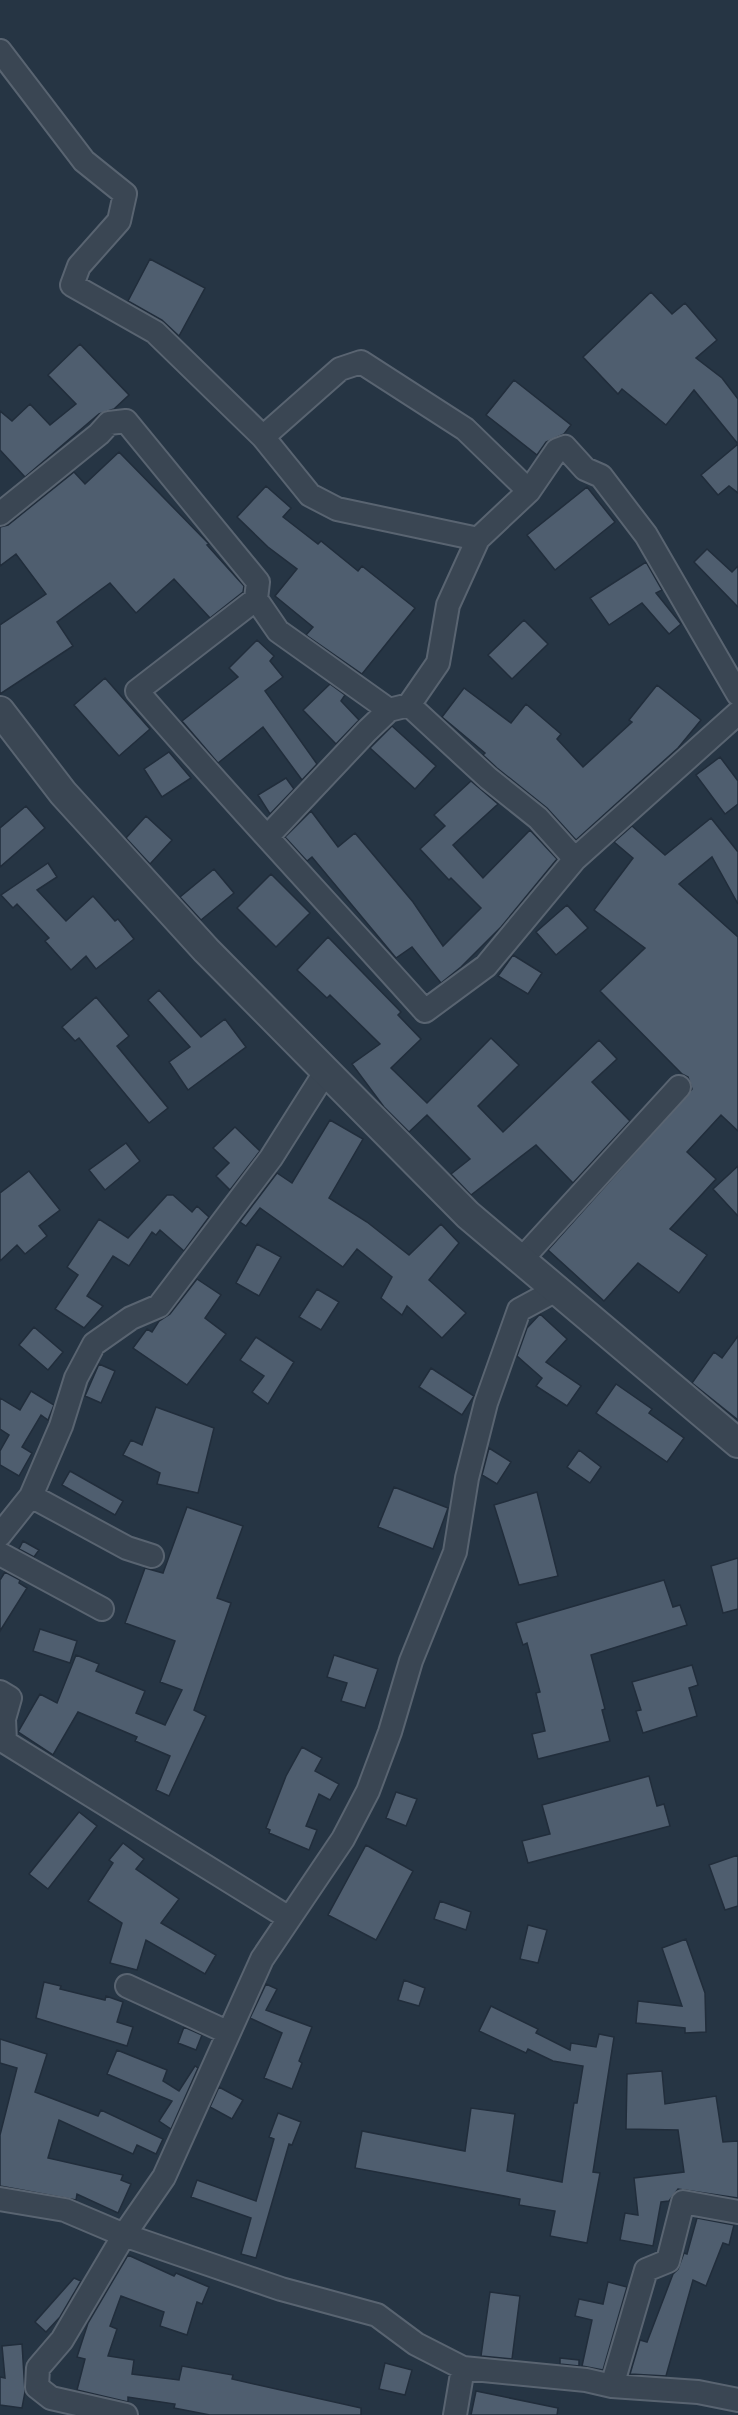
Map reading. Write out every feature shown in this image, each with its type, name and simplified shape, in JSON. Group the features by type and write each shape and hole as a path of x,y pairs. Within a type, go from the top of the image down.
{"street":[{"path":"0,51 84,161 125,194 119,221 79,266 72,285 155,332 263,437 310,495 337,509 478,539"},
{"path":"263,437 340,369 361,362 465,429 529,491"},
{"path":"0,514 99,434 109,423 126,421 258,582 256,599 278,631 399,708 538,818 575,859"},
{"path":"268,836 399,708 438,663 448,605 478,539 529,491 557,450 566,447 585,469 601,476 646,535 738,694"},
{"path":"256,599 137,692 227,795 268,836 425,1011 486,966 575,859 738,713"},
{"path":"0,711 70,801 206,950 468,1215 738,1443"},
{"path":"0,1535 31,1496 61,1426 76,1378 94,1344 131,1318 159,1306 271,1158 326,1071"},
{"path":"521,1260 679,1087"},
{"path":"126,2415 51,2398 37,2387 38,2368 62,2340 124,2235 164,2177 227,2032 262,1959 343,1839 368,1791 390,1732 411,1661 455,1552 467,1478 486,1403 519,1310 556,1290"},
{"path":"31,1496 127,1548 152,1557"},
{"path":"0,1554 102,1609"},
{"path":"0,1692 10,1698 4,1719 5,1742 289,1918"},
{"path":"127,1986 227,2032"},
{"path":"0,2199 65,2210 124,2235 281,2289 377,2315 416,2344 463,2368 586,2380 612,2386 698,2392 738,2400"},
{"path":"612,2386 646,2271 668,2261 683,2202 738,2212"},
{"path":"455,2415 463,2368"}],"building":[{"path":"150,259 205,288 179,336 162,320 128,301"},
{"path":"651,292 672,314 685,303 717,340 696,358 722,378 738,399 738,444 694,390 666,425 622,389 618,394 583,357"},
{"path":"80,344 129,395 114,409 99,414 25,477 0,450 0,411 12,421 30,404 50,425 76,404 48,375"},
{"path":"514,380 571,425 564,434 546,442 537,455 486,415"},
{"path":"738,444 738,493 729,486 718,495 701,475"},
{"path":"119,452 209,544 207,545 244,586 243,592 210,618 174,579 136,613 110,583 57,622 73,646 0,694 0,625 46,594 16,554 0,566 0,527 8,525 74,472 85,484"},
{"path":"266,486 291,508 283,517 318,544 321,541 358,571 362,566 415,608 362,674 306,635 313,627 275,596 297,569 268,547 237,517"},
{"path":"587,487 615,522 555,570 527,535"},
{"path":"707,549 732,572 738,566 738,607 694,562"},
{"path":"646,562 662,590 656,593 681,624 669,634 642,603 609,625 590,598"},
{"path":"524,620 548,644 512,679 488,655"},
{"path":"257,640 274,656 270,661 283,677 265,691 317,764 302,780 263,727 218,763 182,721 238,677 229,668"},
{"path":"105,678 150,729 119,756 74,705"},
{"path":"330,684 345,695 341,701 359,720 336,744 303,710"},
{"path":"657,685 701,720 678,748 576,840 547,808 497,768 483,755 485,753 442,717 464,688 511,723 526,704 561,734 557,739 583,767 632,722 629,720"},
{"path":"392,726 436,766 415,789 370,748"},
{"path":"169,752 191,778 162,797 144,769"},
{"path":"720,757 738,781 738,804 725,814 696,775"},
{"path":"286,778 294,789 270,814 258,795"},
{"path":"471,781 498,804 453,845 483,878 530,830 557,859 501,927 461,967 441,983 412,947 396,958 312,857 307,861 285,837 311,811 338,847 355,833 413,902 443,946 481,908 451,878 449,880 420,849 445,826 434,815"},
{"path":"26,806 45,828 0,867 0,828"},
{"path":"146,816 172,840 150,864 126,838"},
{"path":"711,818 738,852 738,904 712,857 679,884 738,937 738,1131 721,1115 687,1152 716,1179 670,1229 707,1255 679,1293 638,1263 604,1301 548,1250 692,1089 688,1077 682,1074 600,991 645,948 594,910 633,858 614,842 632,826 665,855"},
{"path":"48,863 57,877 37,890 66,921 93,896 115,921 118,919 134,939 96,969 86,956 71,970 45,941 49,938 17,904 13,908 1,895"},
{"path":"214,869 234,893 201,920 180,897"},
{"path":"271,874 310,913 276,947 237,908"},
{"path":"567,905 588,928 556,955 536,932"},
{"path":"328,937 401,1012 398,1015 421,1039 391,1068 427,1103 491,1038 519,1065 478,1106 503,1132 599,1040 617,1059 592,1082 630,1121 573,1183 536,1145 471,1195 451,1174 470,1159 427,1115 409,1132 384,1107 352,1064 380,1044 330,995 327,998 297,970"},
{"path":"513,955 542,973 528,994 498,976"},
{"path":"159,990 201,1037 225,1019 246,1047 188,1090 169,1062 190,1047 148,1000"},
{"path":"96,997 129,1036 117,1046 168,1108 149,1123 79,1038 75,1041 62,1027"},
{"path":"330,1120 363,1139 329,1198 367,1222 409,1255 441,1224 459,1243 429,1280 466,1313 442,1338 407,1306 402,1315 381,1298 392,1277 357,1249 343,1267 260,1208 246,1226 240,1222 277,1173 292,1183"},
{"path":"235,1127 260,1151 230,1190 216,1176 229,1163 213,1148"},
{"path":"126,1143 140,1161 105,1190 89,1170"},
{"path":"738,1166 738,1216 713,1189"},
{"path":"29,1171 60,1210 39,1226 47,1236 25,1254 17,1245 0,1261 0,1193"},
{"path":"167,1195 173,1195 192,1212 197,1206 209,1217 184,1251 160,1230 156,1235 152,1232 129,1266 113,1256 87,1296 103,1306 84,1328 55,1309 78,1275 67,1267 99,1219 128,1238"},
{"path":"257,1244 281,1257 259,1296 236,1283"},
{"path":"197,1279 221,1295 205,1318 226,1334 187,1385 133,1348 147,1329 152,1332 159,1321 170,1314"},
{"path":"317,1289 339,1302 321,1330 299,1317"},
{"path":"540,1314 567,1339 546,1362 581,1386 567,1406 536,1386 542,1378 517,1356 527,1328"},
{"path":"34,1327 63,1352 48,1370 19,1345"},
{"path":"738,1336 738,1420 692,1383 714,1352 722,1358"},
{"path":"256,1337 294,1362 268,1404 252,1392 264,1376 240,1360"},
{"path":"99,1364 115,1371 101,1403 85,1396"},
{"path":"431,1368 474,1396 462,1415 419,1387"},
{"path":"616,1384 652,1409 649,1413 684,1438 667,1462 596,1413"},
{"path":"31,1391 54,1405 48,1420 41,1415 22,1447 32,1453 19,1476 0,1465 0,1451 9,1435 0,1429 0,1398 20,1410"},
{"path":"156,1407 214,1428 198,1493 157,1484 160,1473 123,1455 131,1440 142,1445"},
{"path":"489,1448 511,1462 497,1484 482,1475"},
{"path":"579,1450 601,1467 590,1483 567,1467"},
{"path":"70,1471 123,1501 115,1515 62,1485"},
{"path":"394,1487 448,1508 433,1549 378,1527"},
{"path":"537,1492 558,1576 519,1585 494,1505"},
{"path":"187,1507 243,1526 217,1598 231,1603 194,1710 206,1716 169,1796 156,1790 170,1756 135,1741 137,1737 78,1712 53,1755 18,1732 40,1694 57,1703 76,1655 99,1664 96,1671 145,1691 136,1713 165,1725 182,1690 160,1682 175,1641 125,1623 145,1568 163,1573"},
{"path":"23,1541 39,1550 34,1557 19,1549"},
{"path":"738,1558 738,1609 723,1613 711,1566"},
{"path":"5,1572 20,1580 19,1583 27,1588 0,1631 0,1580"},
{"path":"664,1580 673,1607 680,1605 687,1625 591,1655 605,1709 602,1710 610,1741 538,1759 532,1734 545,1731 536,1693 540,1692 527,1643 523,1645 516,1623"},
{"path":"40,1629 77,1641 70,1663 33,1651"},
{"path":"334,1655 378,1669 365,1708 341,1701 347,1683 327,1677"},
{"path":"692,1665 698,1685 689,1688 697,1716 643,1733 636,1711 641,1710 632,1682"},
{"path":"302,1747 322,1758 315,1771 339,1784 330,1800 319,1794 306,1826 317,1830 309,1850 269,1833 270,1830 266,1828 286,1776"},
{"path":"649,1776 657,1806 664,1804 670,1826 528,1863 522,1841 550,1834 542,1805"},
{"path":"396,1792 417,1799 406,1826 386,1818"},
{"path":"79,1812 97,1826 48,1889 29,1874"},
{"path":"123,1843 144,1859 136,1869 179,1899 161,1923 216,1955 205,1974 146,1940 137,1970 110,1963 122,1923 88,1901 113,1863 109,1860"},
{"path":"366,1845 413,1871 376,1940 328,1915"},
{"path":"738,1855 738,1906 725,1910 709,1865"},
{"path":"440,1901 471,1912 466,1930 434,1919"},
{"path":"528,1925 547,1930 538,1963 520,1959"},
{"path":"686,1939 705,1993 706,2032 685,2033 685,2028 636,2023 638,2001 682,2006 662,1948"},
{"path":"404,1980 425,1988 419,2006 398,2000"},
{"path":"44,1982 61,1986 60,1989 105,2000 106,1996 123,2002 117,2022 133,2027 127,2046 36,2018"},
{"path":"266,1984 277,1989 266,2010 312,2027 299,2061 302,2063 292,2089 264,2078 282,2033 250,2018"},
{"path":"491,2006 538,2029 536,2033 570,2050 571,2043 596,2047 599,2034 614,2037 593,2172 600,2173 587,2243 550,2236 555,2211 519,2205 520,2199 355,2168 362,2131 465,2151 471,2108 515,2114 507,2171 562,2182 574,2103 577,2103 583,2066 553,2061 528,2049 526,2053 479,2031"},
{"path":"184,2027 202,2035 196,2050 178,2043"},
{"path":"0,2039 47,2054 35,2092 98,2116 101,2110 163,2139 156,2154 137,2145 133,2154 59,2120 48,2158 123,2175 121,2180 131,2184 118,2213 77,2194 76,2200 0,2186 0,2135 17,2068 0,2063"},
{"path":"117,2050 167,2070 163,2081 179,2091 195,2066 198,2068 171,2129 159,2121 172,2101 107,2074"},
{"path":"662,2071 665,2104 716,2096 723,2142 738,2141 738,2198 678,2189 669,2201 661,2202 653,2246 620,2240 625,2213 638,2215 634,2178 684,2172 678,2130 626,2129 627,2074"},
{"path":"219,2087 243,2100 232,2119 210,2107"},
{"path":"278,2113 301,2122 292,2145 289,2144 256,2258 241,2254 251,2218 191,2197 197,2180 256,2201 274,2139 269,2137"},
{"path":"697,2218 734,2225 729,2245 723,2243 706,2286 693,2280 666,2376 630,2374 640,2340 647,2342 673,2274 678,2269 684,2253 687,2254"},
{"path":"128,2255 174,2276 176,2273 209,2287 202,2304 197,2302 187,2335 160,2326 164,2312 121,2296 110,2326 117,2329 108,2356 134,2360 132,2374 179,2380 182,2366 233,2375 232,2379 361,2408 361,2415 210,2415 174,2408 175,2404 128,2397 128,2402 77,2390 85,2359 77,2357 88,2323"},
{"path":"74,2278 81,2281 60,2317 46,2332 35,2322"},
{"path":"608,2282 627,2287 603,2370 582,2366 592,2320 575,2316 579,2299 603,2304"},
{"path":"490,2292 520,2296 512,2359 481,2356"},
{"path":"22,2344 25,2392 22,2408 0,2405 0,2377 5,2378 2,2346"},
{"path":"560,2358 579,2360 579,2366 560,2364"},
{"path":"385,2363 412,2370 405,2395 379,2389"},
{"path":"476,2391 558,2408 557,2415 471,2415"}]}
